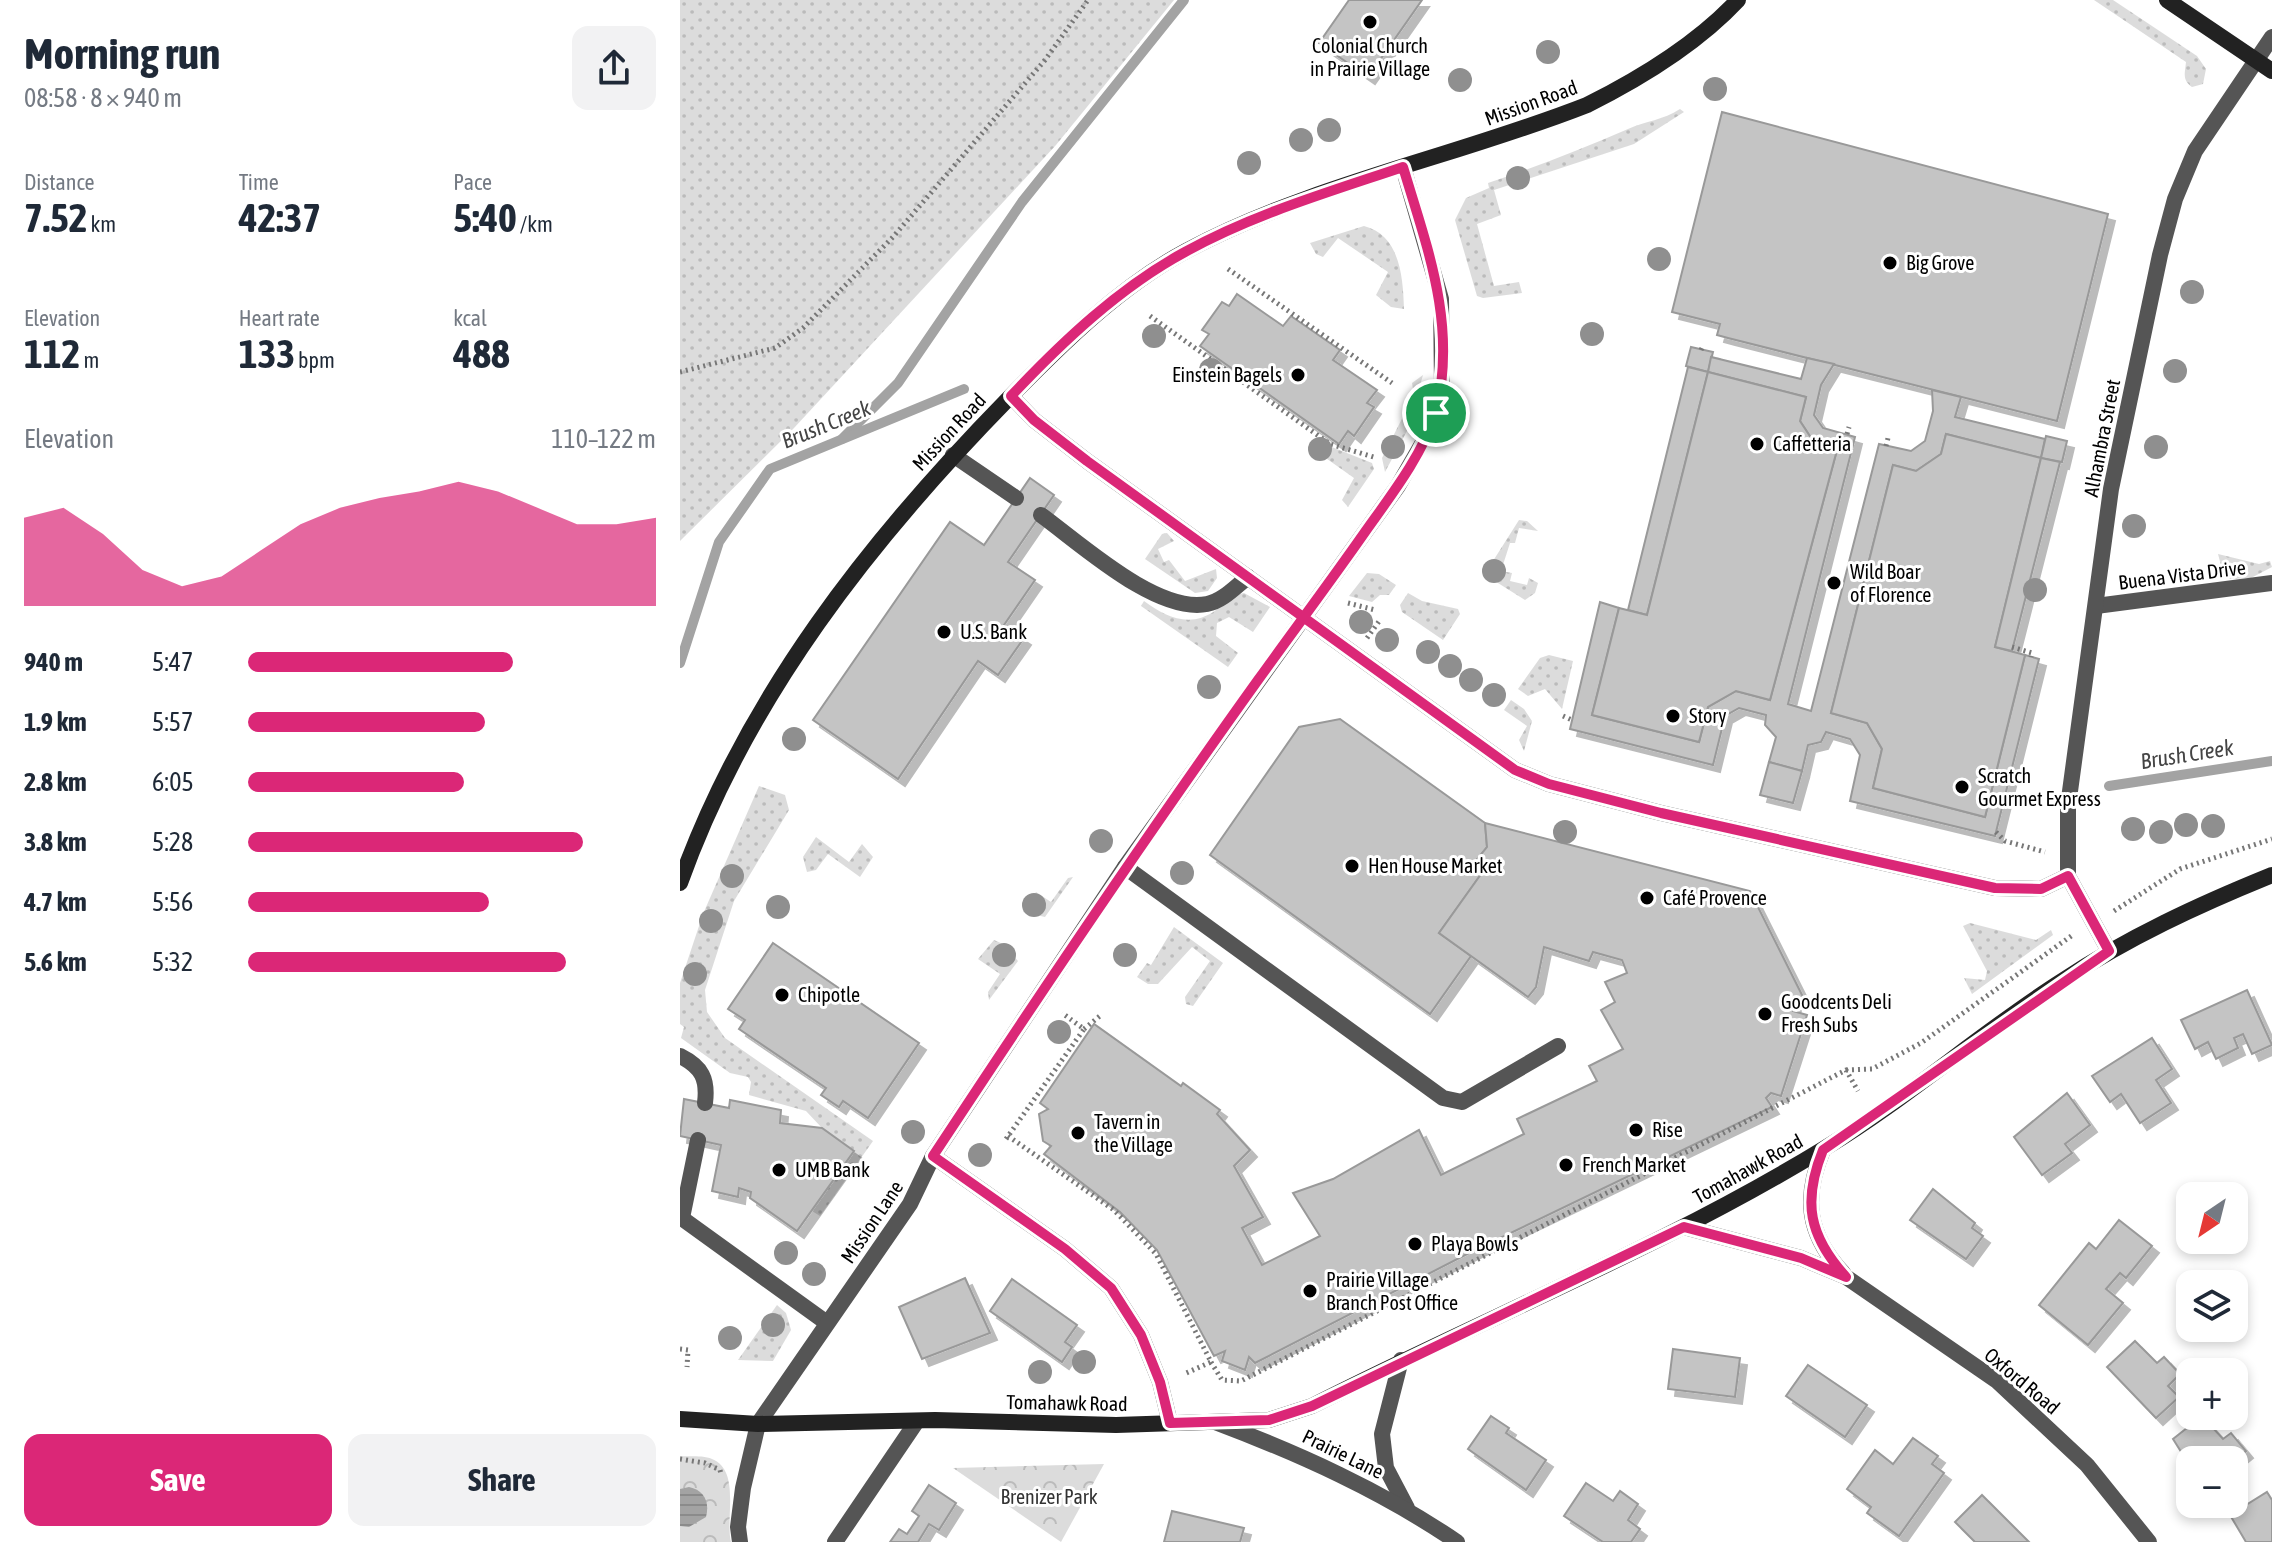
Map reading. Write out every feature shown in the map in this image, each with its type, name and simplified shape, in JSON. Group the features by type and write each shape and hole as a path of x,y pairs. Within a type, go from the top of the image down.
{"street":[{"name":"Mission Road","path":"680,883 745,740 803,642 855,570 953,455 1050,355 1139,281 1185,252 1257,218 1537,125 1627,85 1704,31 1738,0"},
{"path":"2167,0 2272,71"},
{"name":"Alhambra Street","path":"2068,876 2068,806 2111,489 2175,199 2195,151 2272,37"},
{"name":"Mission Lane","path":"758,1424 910,1204 933,1156 1125,867 1306,617 1419,453 1442,387 1441,299 1403,167"},
{"path":"1011,396 1034,420 1087,461 1515,770 1549,784 1995,888 2041,889 2068,876 2109,951"},
{"path":"953,455 1016,498"},
{"path":"1041,515 1169,602 1207,604 1219,600 1248,577"},
{"name":"Buena Vista Drive","path":"2096,606 2272,583"},
{"path":"1125,867 1443,1098 1462,1102 1558,1046"},
{"name":"Tomahawk Road","path":"680,1419 758,1424 917,1421 1170,1423 1269,1420 1312,1406 1401,1360 1684,1227 1823,1150 2109,951 2183,912 2272,875"},
{"path":"680,1056 696,1064 705,1076 705,1103"},
{"path":"698,1140 681,1218 827,1323"},
{"name":"Oxford Road","path":"1823,1150 1813,1175 1810,1216 1825,1254 1846,1277"},
{"path":"933,1156 1065,1249 1111,1288 1141,1335 1160,1382 1170,1423"},
{"name":"Oxford Road","path":"1684,1227 1801,1258 1846,1277 1997,1381 2087,1465 2149,1542"},
{"name":"Prairie Lane","path":"1401,1360 1382,1434 1386,1468 1407,1508"},
{"path":"835,1542 917,1421"},
{"name":"Prairie Lane","path":"1215,1422 1299,1455 1407,1508 1457,1542"},
{"path":"740,1542 738,1527 743,1488 758,1424"}],"path":[{"path":"680,372 775,348 803,328 893,237 1045,60 1088,0"},
{"path":"1228,269 1392,383"},
{"path":"1150,316 1330,444 1377,458"},
{"path":"1886,446 1888,438"},
{"path":"1348,603 1375,610"},
{"path":"1366,639 1380,620"},
{"path":"2012,647 2032,653 2031,657"},
{"path":"1563,716 1572,720"},
{"path":"1996,832 2005,841 2045,852"},
{"path":"1101,1015 1084,1029 1007,1137 1114,1210 1156,1254 1222,1380 1241,1381 1846,1070 1872,1069 1921,1043 2095,921 2145,894 2180,869 2272,839"},
{"path":"1062,1013 1084,1029"},
{"path":"1846,1070 1858,1091"},
{"path":"680,1349 688,1350 687,1367"},
{"path":"1184,1374 1211,1362"},
{"path":"680,1459 705,1463 720,1470 723,1482"}],"green space":[{"path":"680,0 1174,0 1056,145 794,428 680,541"},
{"path":"2094,0 2113,0 2197,56 2206,69 2203,84 2192,87 2185,79 2186,62"},
{"path":"1680,109 1684,112 1634,144 1494,190 1501,215 1477,224 1494,286 1519,282 1522,293 1477,296 1455,220 1466,198 1489,188 1488,183"},
{"path":"1364,226 1385,238 1392,248 1400,271 1404,309 1391,307 1376,295 1388,272 1338,238 1323,257 1316,254 1310,243"},
{"path":"1423,375 1407,431 1385,472 1382,458 1414,395 1412,383"},
{"path":"1319,442 1372,463 1374,469 1348,507 1342,500 1354,478 1313,449"},
{"path":"1519,520 1527,521 1538,531 1519,528 1515,543 1510,543 1501,571 1512,573 1510,581 1527,585 1529,578 1538,583 1535,593 1525,600 1490,578 1486,572"},
{"path":"1167,533 1174,541 1158,549 1164,562 1169,560 1185,581 1216,569 1217,578 1208,591 1195,593 1145,559 1162,534"},
{"path":"2218,554 2259,564 2270,561 2272,567 2251,578 2228,579 2223,573"},
{"path":"1367,573 1379,574 1396,585 1389,595 1380,595 1372,602 1349,596"},
{"path":"1244,593 1270,607 1253,632 1229,617 1217,623 1216,636 1238,653 1228,667 1141,606 1144,601 1178,619 1197,619"},
{"path":"1408,593 1422,601 1458,609 1460,614 1443,640 1402,612 1400,605"},
{"path":"1549,655 1573,661 1562,709 1545,689 1528,696 1518,689 1540,658"},
{"path":"1511,700 1524,709 1532,721 1524,751 1519,740 1527,726 1504,710"},
{"path":"759,786 785,795 789,810 734,901 705,990 707,1012 725,1038 873,1141 820,1216 812,1211 854,1151 822,1128 806,1111 749,1095 751,1082 748,1077 730,1073 681,1038 684,1027 680,1024 680,983 703,914"},
{"path":"816,837 849,862 862,844 873,857 860,877 828,854 816,870 807,872 803,857"},
{"path":"1073,877 1045,917 1023,912 1036,892 1051,902 1068,878"},
{"path":"1970,923 2036,940 2051,930 2053,935 1972,994 1964,978 1985,980 1987,971 1963,926"},
{"path":"1174,927 1223,963 1193,1006 1186,1004 1185,997 1210,961 1192,947 1158,984 1148,984 1137,977 1147,963 1151,965"},
{"path":"994,940 1003,944 1018,961 989,1000 988,992 1000,974 978,959"},
{"path":"777,1305 786,1313 791,1330 773,1361 738,1360"},
{"path":"680,1456 712,1459 721,1465 729,1484 731,1542 680,1542"},
{"name":"Brenizer Park","path":"1104,1464 1061,1542 953,1468"}],"shaded area":[{"path":"689,1487 705,1498 706,1517 689,1527 680,1526 680,1489"}],"building":[{"name":"Colonial Church in Prairie Village","path":"1349,0 1422,0 1368,77 1319,43"},
{"name":"Big Grove","path":"1722,112 2108,214 2057,421 1717,335 1720,324 1672,312"},
{"name":"Einstein Bagels","path":"1237,294 1283,326 1291,316 1340,350 1333,360 1377,390 1367,403 1374,407 1354,436 1348,431 1339,444 1200,346 1209,334 1202,330 1222,302 1229,306"},
{"path":"1691,347 1713,352 1708,372 1686,366"},
{"path":"1711,357 1801,379 1807,358 1834,364 1821,385 1814,415 1823,428 1855,437 1788,704 1811,711 1879,444 1911,451 1925,441 1933,411 1932,390 1961,397 1955,417 2045,439 2041,458 1946,434 1941,454 1916,471 1893,465 1831,713 1867,723 1882,749 1873,788 1985,817 2025,655 2039,659 1995,836 1850,801 1860,755 1850,739 1826,732 1821,742 1808,745 1802,771 1769,762 1776,737 1765,725 1766,715 1739,708 1725,716 1713,765 1570,729 1600,602 1619,608 1592,715 1699,742 1708,707 1736,691 1770,700 1837,450 1815,444 1800,421 1806,397 1708,372"},
{"path":"1688,367 1708,372 1647,615 1628,610"},
{"path":"1708,372 1806,397 1800,421 1815,444 1837,450 1770,700 1736,691 1708,707 1699,742 1592,715 1619,608 1647,615"},
{"path":"1946,434 2041,458 1995,647 2025,655 1985,817 1873,788 1882,749 1867,723 1831,713 1893,465 1916,471 1941,454"},
{"path":"2046,436 2067,441 2062,462 2041,458"},
{"path":"2041,458 2060,462 2012,651 1995,647"},
{"name":"U.S. Bank","path":"1030,478 1054,495 1008,562 1035,580 1004,625 1024,638 998,675 978,661 898,779 813,720 950,522 984,545"},
{"name":"Hen House Market","path":"1340,719 1485,823 1487,847 1475,862 1484,870 1439,933 1471,956 1430,1014 1210,855 1299,727"},
{"path":"1769,762 1802,771 1793,803 1760,795"},
{"path":"1485,823 1750,891 1803,997 1794,1003 1793,1011 1807,1015 1781,1096 1771,1093 1766,1098 1772,1107 1469,1253 1255,1363 1249,1357 1245,1370 1222,1361 1225,1351 1214,1356 1157,1250 1120,1212 1044,1154 1051,1146 1043,1141 1039,1114 1048,1109 1040,1103 1094,1024 1220,1110 1217,1114 1250,1150 1234,1166 1263,1217 1242,1228 1262,1265 1320,1236 1293,1193 1333,1179 1419,1130 1441,1175 1524,1134 1517,1119 1597,1081 1589,1066 1623,1049 1601,1010 1615,1002 1605,982 1627,973 1622,960 1593,952 1589,961 1544,947 1536,987 1528,997 1439,933 1484,870 1475,862 1487,847"},
{"path":"773,943 919,1043 868,1118 843,1101 839,1107 821,1095 826,1088 739,1029 745,1020 728,1009"},
{"path":"2247,990 2272,1045 2252,1054 2243,1034 2234,1038 2238,1048 2216,1059 2208,1042 2195,1049 2181,1020"},
{"path":"2152,1038 2172,1069 2156,1080 2171,1103 2140,1123 2121,1094 2110,1102 2092,1076"},
{"path":"2067,1093 2090,1125 2065,1144 2072,1153 2042,1175 2014,1137"},
{"name":"UMB Bank","path":"684,1099 729,1108 730,1100 781,1110 780,1123 822,1128 854,1151 797,1231 750,1198 751,1192 739,1188 738,1197 712,1191 721,1145 680,1136"},
{"path":"1933,1189 1975,1223 1972,1228 1983,1236 1966,1259 1910,1220"},
{"path":"2119,1220 2152,1246 2126,1278 2120,1273 2106,1289 2123,1303 2088,1345 2039,1305 2089,1243 2096,1249"},
{"path":"965,1278 990,1333 922,1359 899,1307"},
{"path":"1012,1279 1077,1325 1065,1342 1072,1347 1062,1362 990,1311"},
{"path":"2135,1341 2157,1363 2164,1357 2176,1370 2176,1378 2168,1386 2176,1394 2176,1400 2156,1418 2107,1367"},
{"path":"1673,1349 1740,1358 1735,1397 1668,1389"},
{"path":"1808,1365 1867,1405 1845,1437 1786,1396"},
{"path":"1491,1416 1509,1428 1506,1433 1546,1460 1526,1490 1468,1449"},
{"path":"2184,1430 2215,1430 2223,1439 2231,1433 2242,1446 2177,1446 2173,1439"},
{"path":"1913,1438 1938,1456 1932,1464 1944,1473 1899,1536 1867,1513 1871,1507 1847,1489 1875,1450 1893,1464"},
{"path":"1586,1483 1613,1501 1620,1491 1638,1504 1628,1520 1640,1529 1631,1542 1603,1542 1564,1516"},
{"path":"929,1485 956,1503 939,1530 929,1524 918,1542 890,1542 899,1529 907,1534 919,1516 912,1511"},
{"path":"2267,1492 2272,1500 2272,1542 2246,1542 2232,1518 2248,1518 2248,1504"},
{"path":"1982,1495 2029,1542 1975,1542 1955,1522"},
{"path":"1172,1511 1244,1528 1240,1542 1164,1542"}],"waterway":[{"path":"842,439 898,383 1022,202 1184,0"},
{"name":"Brush Creek","path":"680,663 719,542 770,469 964,389"},
{"name":"Brush Creek","path":"2109,786 2272,761"}],"place":[{"name":"Colonial Church in Prairie Village","path":"1370,22"},
{"name":"Big Grove","path":"1890,263"},
{"name":"Einstein Bagels","path":"1298,375"},
{"name":"Caffetteria","path":"1757,444"},
{"name":"Wild Boar of Florence","path":"1834,583"},
{"name":"U.S. Bank","path":"944,632"},
{"name":"Story","path":"1673,716"},
{"name":"Scratch Gourmet Express","path":"1962,787"},
{"name":"Hen House Market","path":"1352,866"},
{"name":"Café Provence","path":"1647,898"},
{"name":"Chipotle","path":"782,995"},
{"name":"Goodcents Deli Fresh Subs","path":"1765,1014"},
{"name":"Rise","path":"1636,1130"},
{"name":"Tavern in the Village","path":"1078,1133"},
{"name":"French Market","path":"1566,1165"},
{"name":"UMB Bank","path":"779,1170"},
{"name":"Playa Bowls","path":"1415,1244"},
{"name":"Prairie Village Branch Post Office","path":"1310,1291"}],"route":[{"path":"1436,413 1419,453 1398,486 1323,594 1306,617 1271,661 1125,867 933,1156 1065,1249 1111,1288 1141,1335 1160,1382 1170,1423 1269,1420 1312,1406 1401,1360 1684,1227 1801,1258 1846,1277 1825,1254 1810,1216 1813,1175 1823,1150 1888,1108 2059,982 2109,951 2068,876 2041,889 1995,888 1661,813 1549,784 1515,770 1306,617 1087,461 1034,420 1011,396 1050,355 1139,281 1185,252 1257,218 1403,167 1441,299 1444,358 1436,413"}]}
